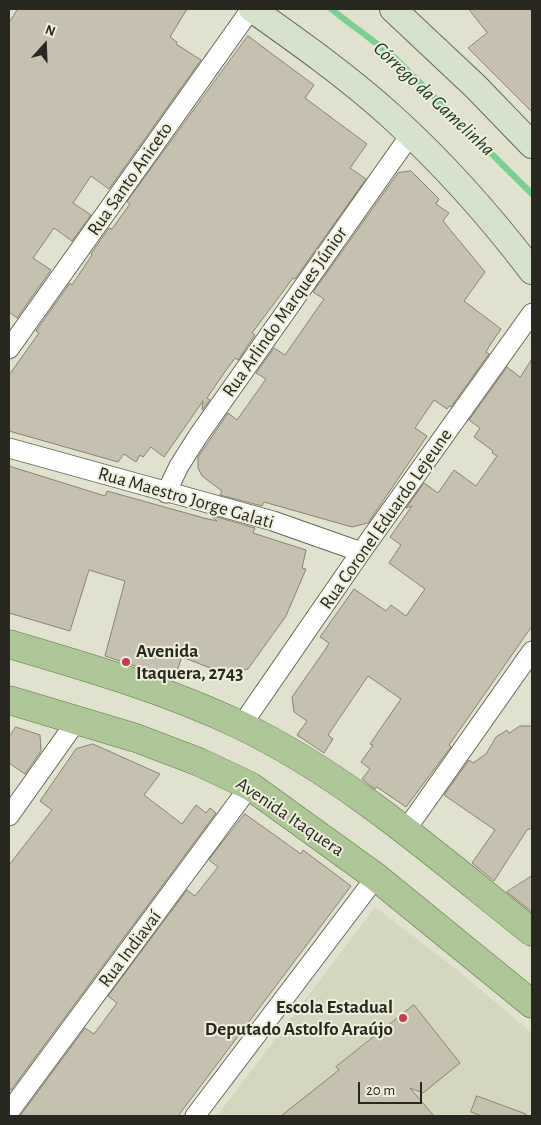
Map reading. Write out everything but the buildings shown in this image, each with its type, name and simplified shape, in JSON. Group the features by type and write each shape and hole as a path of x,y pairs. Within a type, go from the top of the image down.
{"main road":[{"path":"252,9 358,87 411,134 462,187 532,271"},
{"path":"393,9 476,87 532,145"},
{"path":"9,644 144,685 241,726 373,805 532,932"},
{"name":"Avenida Itaquera","path":"9,700 78,719 200,762 250,786 376,878 532,1004"}],"street":[{"name":"Rua Santo Aniceto","path":"9,349 252,9"},
{"name":"Rua Arlindo Marques Júnior","path":"166,493 179,466 198,436 411,134"},
{"name":"Rua Coronel Eduardo Lejeune","path":"241,726 361,552 532,313"},
{"name":"Rua Maestro Jorge Galati","path":"9,448 166,493 273,521 361,552"},
{"path":"405,831 532,654"},
{"path":"9,816 78,719"},
{"name":"Rua Indiavaí","path":"9,1112 250,786"},
{"path":"195,1116 376,878"}],"shaded area":[{"name":"Escola Estadual Deputado Astolfo Araújo","path":"375,907 451,965 532,1033 532,1116 217,1116"}],"waterway":[{"name":"Córrego da Gamelinha","path":"331,9 393,56 532,194"}],"place":[{"name":"Avenida Itaquera, 2743","path":"126,662"},
{"name":"Escola Estadual Deputado Astolfo Araújo","path":"403,1018"}]}
